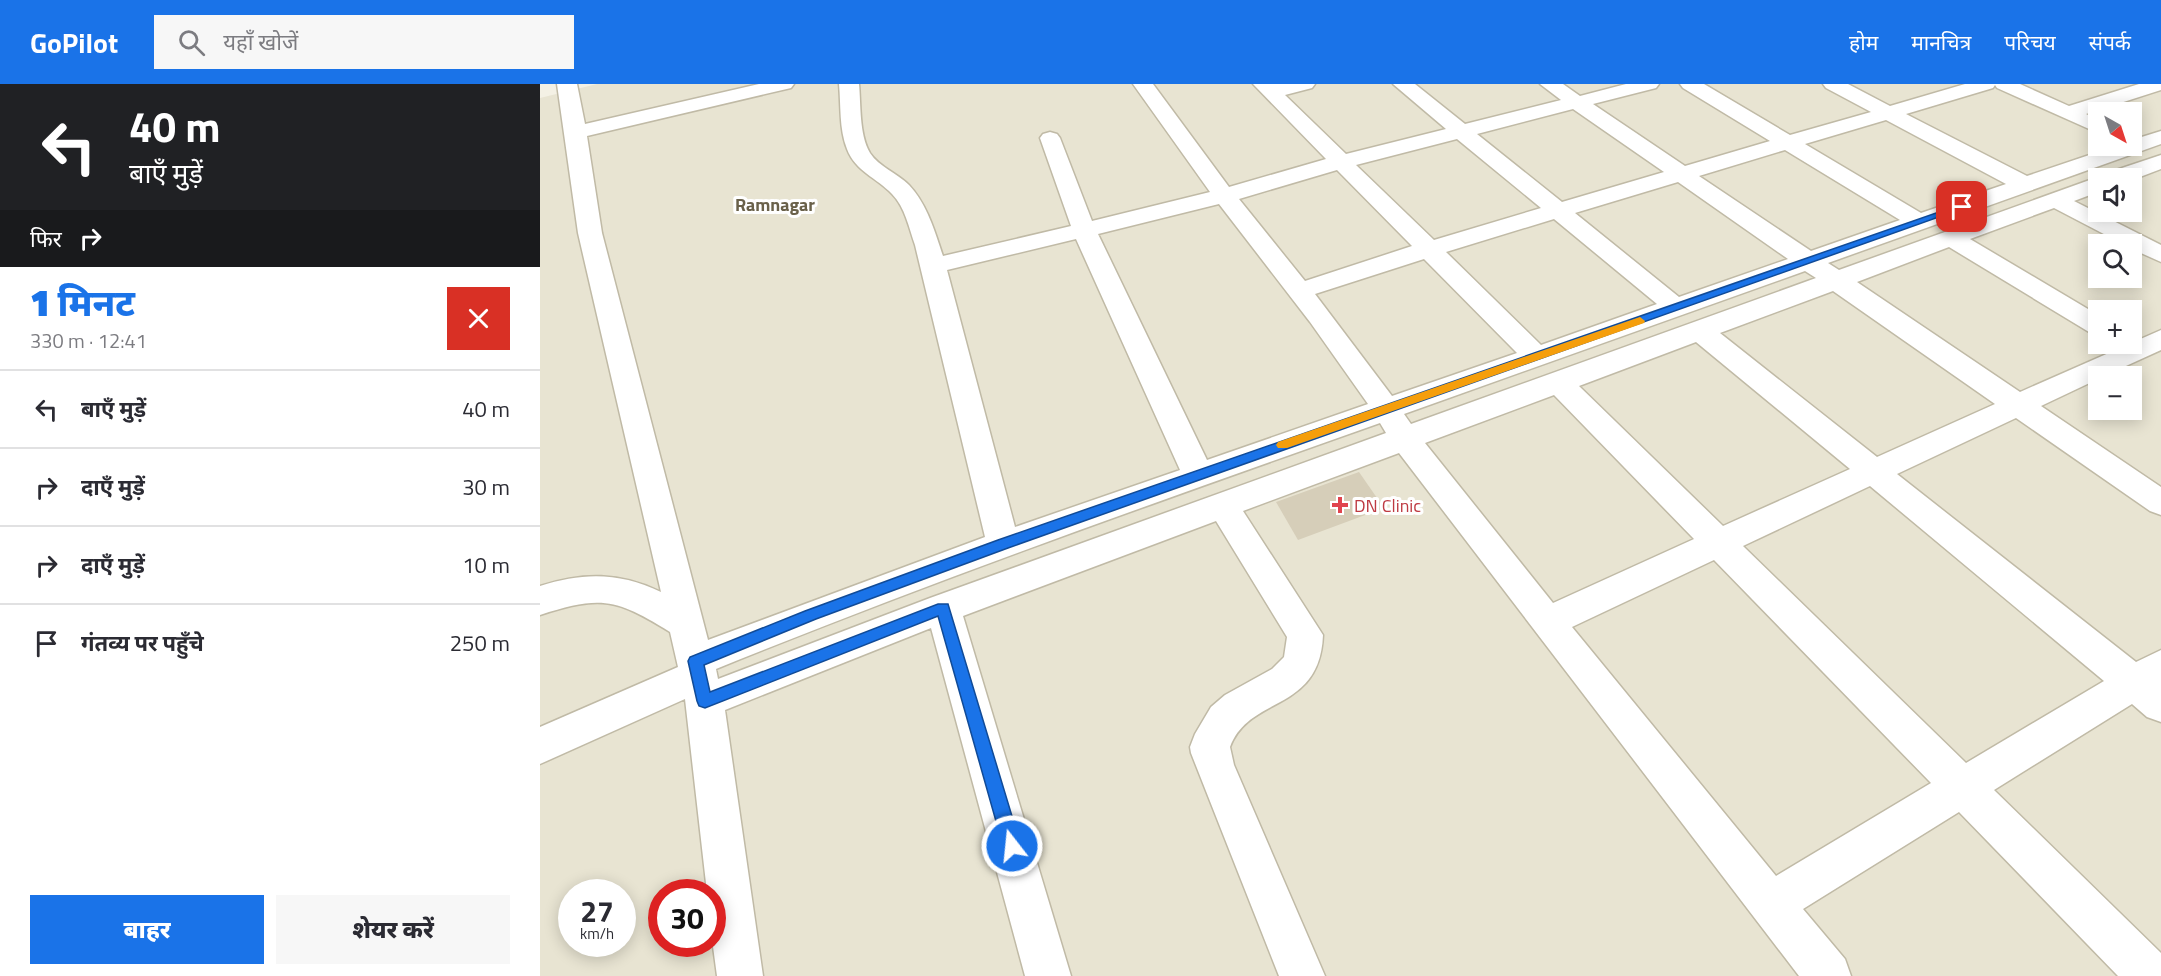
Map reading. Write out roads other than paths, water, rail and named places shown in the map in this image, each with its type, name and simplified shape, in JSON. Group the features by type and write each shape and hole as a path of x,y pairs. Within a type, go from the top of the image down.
{"street":[{"path":"567,84 590,233 700,679 740,976"},
{"path":"576,132 784,84"},
{"path":"849,84 855,143 860,155 867,164 898,184 913,208 934,266 1003,544"},
{"path":"1143,84 1224,196 1299,291 1396,424 1546,621 1828,976"},
{"path":"1267,88 1305,84"},
{"path":"1403,84 1677,308"},
{"path":"1550,84 2161,503"},
{"path":"934,266 1224,196 1341,162 1649,84"},
{"path":"1690,84 1920,222"},
{"path":"1833,84 2026,185"},
{"path":"1299,291 1429,249 1986,84"},
{"path":"2004,84 2088,122"},
{"path":"2068,112 2156,86"},
{"path":"1267,88 2151,976"},
{"path":"1050,138 1084,230 1198,476"},
{"path":"540,746 700,679 943,608 1222,504 1396,424 1547,369 1677,308 2026,185 2148,146"},
{"path":"2142,169 2161,162"},
{"path":"1547,369 1699,330 2088,188"},
{"path":"2056,200 2161,255"},
{"path":"1951,238 2088,320"},
{"path":"1699,330 1873,471 2152,685 1963,788 1771,904"},
{"path":"1546,621 2018,405 2147,349"},
{"path":"700,679 810,615 1003,544 1198,476 1396,424"},
{"path":"1222,504 1305,635 1307,651 1301,665 1287,678 1236,708 1220,723 1210,746 1214,765 1302,976"},
{"path":"544,599 581,590 606,589 630,594 685,623"},
{"path":"943,608 1048,976"}],"place":[{"name":"DN Clinic","path":"1340,505"}],"district":[{"name":"Ramnagar","path":"775,204"}]}
